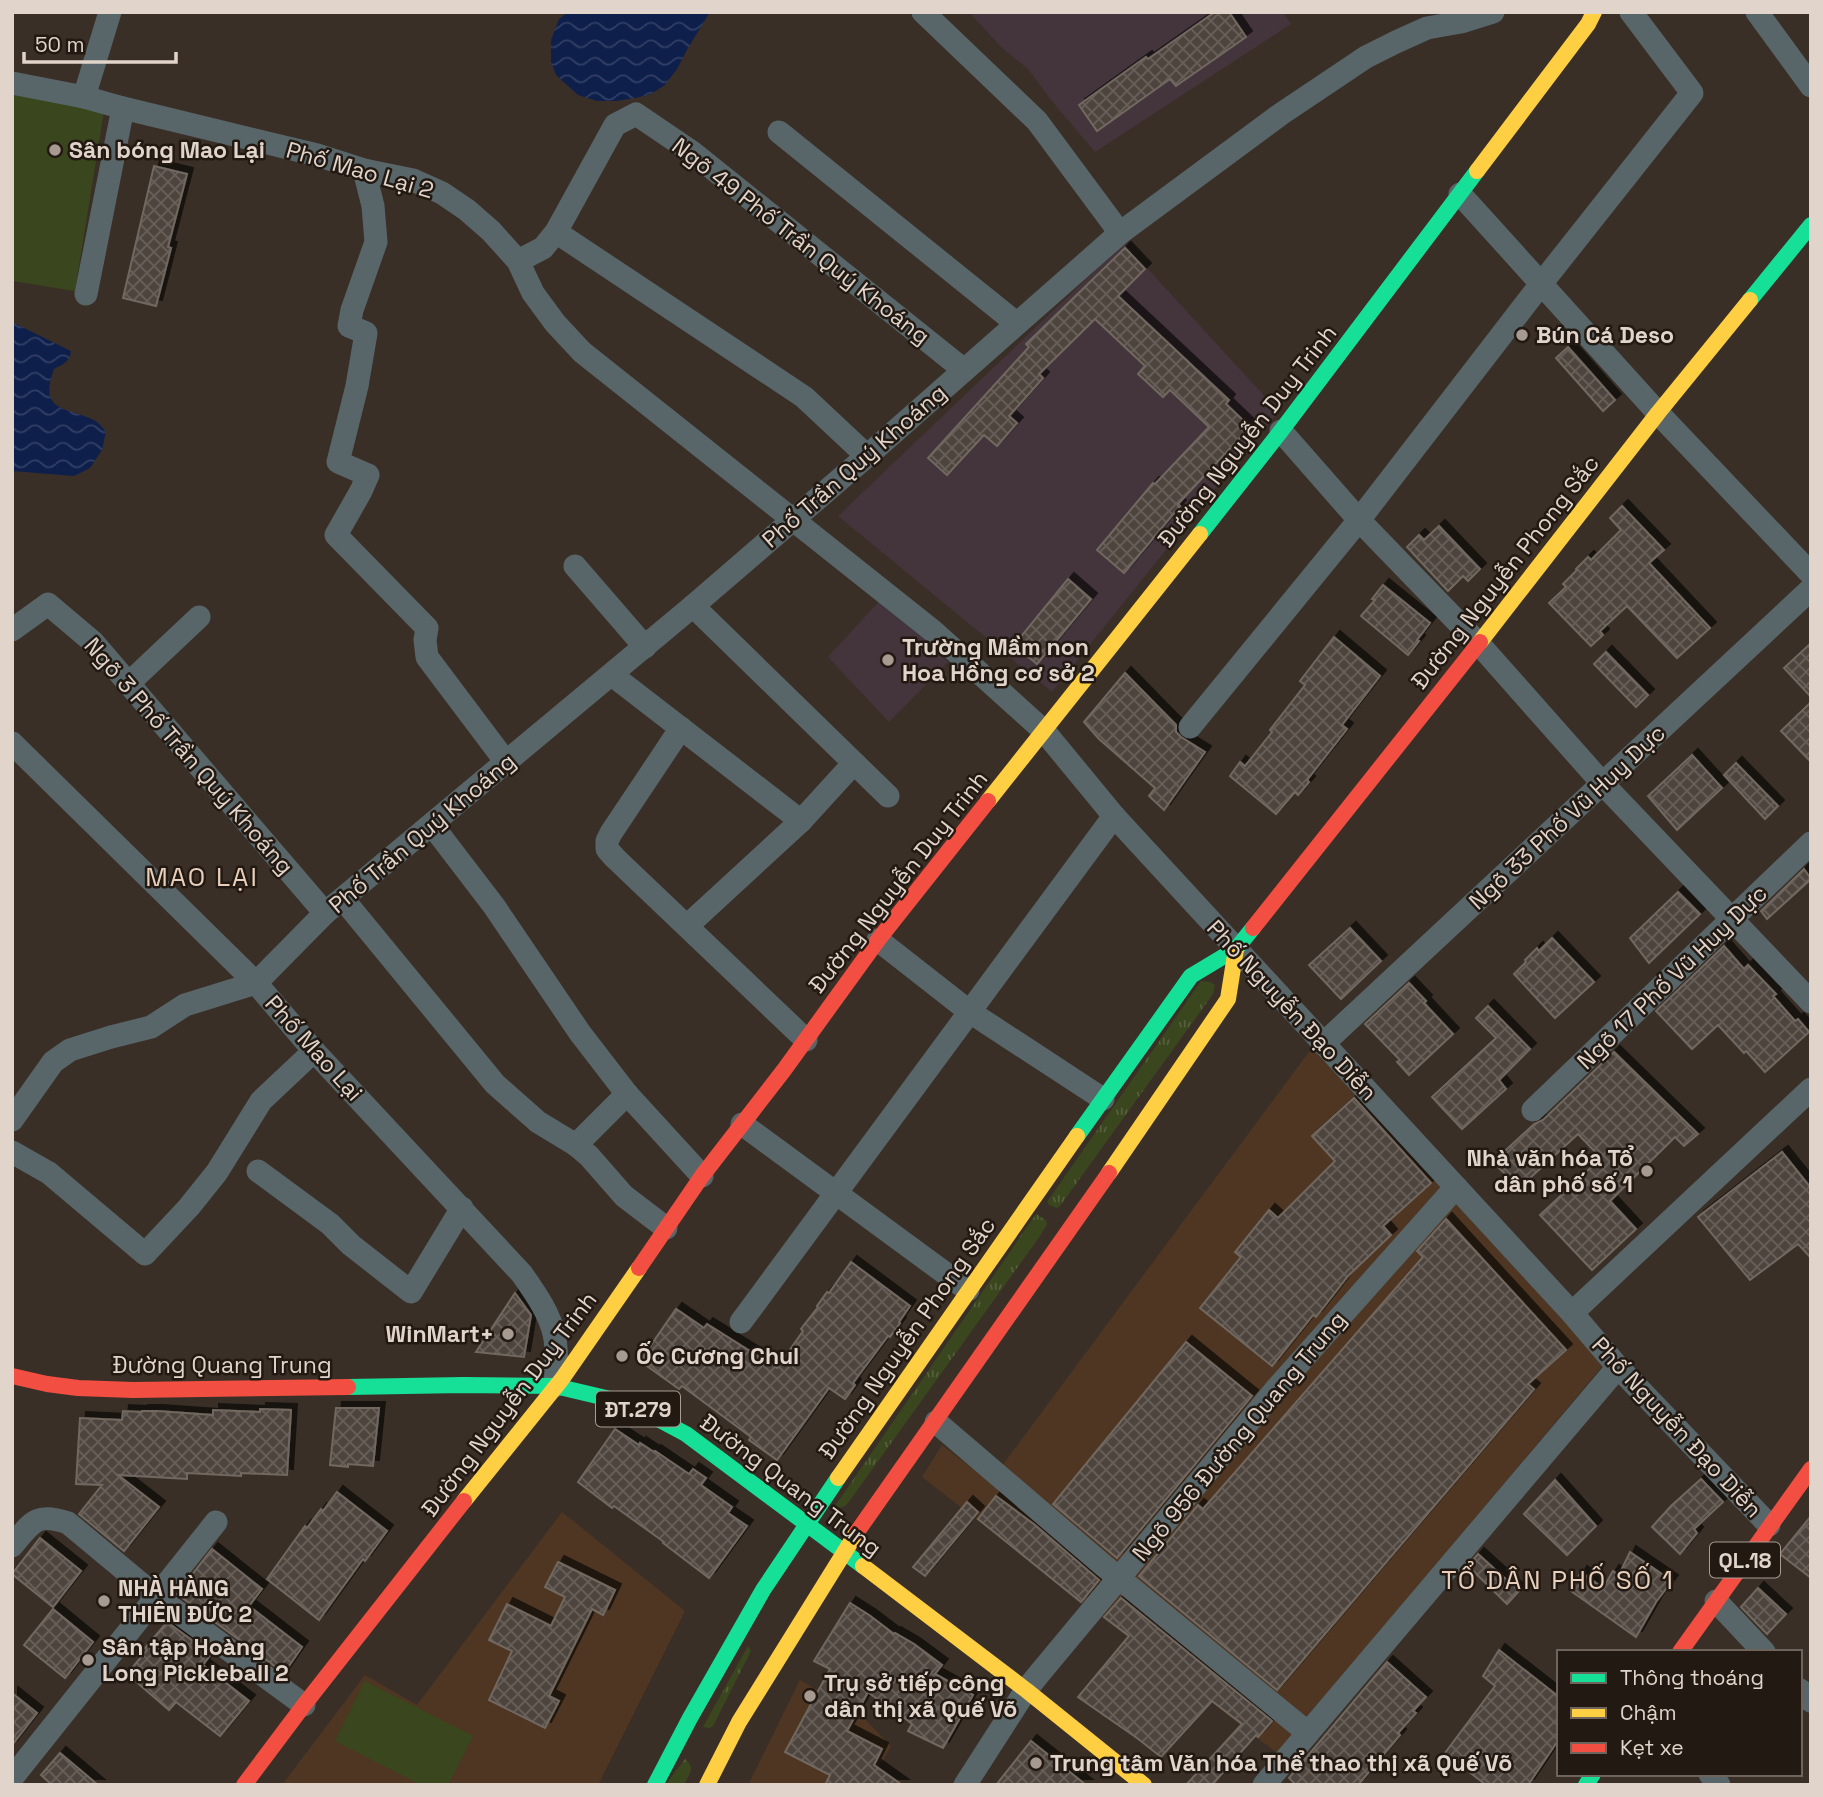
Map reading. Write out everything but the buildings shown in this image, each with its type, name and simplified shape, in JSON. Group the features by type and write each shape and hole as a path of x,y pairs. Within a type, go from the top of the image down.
{"main road":[{"name":"Đường Nguyễn Duy Trinh","path":"244,1785 562,1379 702,1176 878,940 1281,431 1580,35 1594,12"},
{"name":"Đường Nguyễn Phong Sắc","path":"655,1785 685,1739 763,1590 824,1497 968,1290 1036,1204 1103,1099 1191,976 1236,949 1479,644 1658,413 1811,225"},
{"name":"Đường Nguyễn Phong Sắc","path":"707,1785 716,1754 739,1722 863,1523 936,1422 1067,1224 1227,999 1236,949"},
{"name":"Đường Quang Trung","path":"12,1376 78,1388 133,1390 555,1386 606,1398 641,1410 686,1434 1026,1690 1144,1785"},
{"name":"QL.18","path":"1681,1650 1811,1469"}],"street":[{"path":"84,97 110,12"},
{"path":"923,12 1037,121 1120,233"},
{"name":"Phố Trần Quý Khoáng","path":"256,983 334,906 693,606 1120,233 1281,114 1366,57 1427,28 1461,22 1493,12"},
{"path":"1190,727 1359,520 1692,93 1631,12"},
{"path":"1757,12 1811,86"},
{"name":"Phố Mao Lại 2","path":"12,83 84,97 317,155 364,170 414,180 442,193 491,231 518,261 533,293 555,323 582,352 792,520"},
{"path":"86,294 123,108"},
{"name":"Ngõ 49 Phố Trần Quý Khoáng","path":"556,232 615,125 636,114 692,152 964,370"},
{"path":"779,132 1016,323"},
{"path":"364,170 373,206 376,242 349,326 366,333 357,386 338,462 368,475 336,535 427,628 425,640 428,657 506,762"},
{"path":"1460,194 1658,413 1811,574"},
{"path":"518,261 543,248 556,232 804,397 867,456"},
{"path":"1281,431 1359,520 1479,644 1603,784 1811,1002"},
{"name":"Phố Nguyễn Đạo Diễn","path":"792,520 933,631 1044,732 1114,817 1456,1186 1618,1367 1769,1525"},
{"path":"575,566 645,647"},
{"name":"Ngõ 33 Phố Vũ Huy Dực","path":"1323,1044 1811,589"},
{"name":"Ngõ 3 Phố Trần Quý Khoáng","path":"12,630 48,604 93,642 495,1084 538,1122 576,1145 624,1196 666,1228"},
{"path":"693,606 888,796"},
{"path":"128,683 199,617"},
{"path":"612,675 801,821"},
{"path":"681,728 611,833 607,849 806,1040"},
{"name":"Phố Mao Lại","path":"15,753 256,983 314,1051 522,1274 543,1304 554,1334 557,1357 555,1386"},
{"path":"687,926 801,821 854,764"},
{"path":"741,1322 1114,817"},
{"path":"432,825 494,906 580,1033 627,1094 702,1176"},
{"name":"Ngõ 17 Phố Vũ Huy Dực","path":"1534,1110 1811,843"},
{"path":"878,940 970,1012 1103,1099"},
{"path":"12,1120 53,1062 70,1050 151,1027 186,1005 256,983"},
{"path":"12,1152 49,1173 145,1254 217,1172 261,1101 314,1051"},
{"path":"1572,1313 1811,1089"},
{"path":"576,1145 627,1094"},
{"path":"742,1124 968,1290"},
{"path":"258,1171 330,1224 351,1245 411,1292 463,1208"},
{"name":"Ngõ 956 Đường Quang Trung","path":"965,1785 1026,1690 1276,1389 1456,1186"},
{"path":"1264,1785 1618,1367"},
{"path":"936,1422 1119,1578 1308,1733"},
{"path":"12,1546 32,1522 45,1518 68,1523 157,1597 304,1705"},
{"path":"12,1778 216,1522"},
{"path":"1716,1601 1762,1650"}],"shaded area":[{"path":"969,12 1283,12 1291,24 1095,152 1028,69 1001,47"},
{"path":"1124,243 1279,412 1052,692 838,516"},
{"name":"Trường Mầm non Hoa Hồng cơ sở 2","path":"884,596 948,662 889,722 828,657"},
{"path":"1317,1041 1610,1357 1278,1754 922,1477 942,1445 990,1482"},
{"path":"562,1512 685,1611 598,1785 282,1785 365,1675 417,1705"},
{"path":"800,1680 860,1714 891,1746 879,1767 905,1785 748,1785"}],"green space":[{"name":"Sân bóng Mao Lại","path":"12,90 105,105 75,291 12,281"},
{"path":"1201,981 1215,985 1213,994 1060,1206 1057,1208 1049,1205 1047,1202"},
{"path":"1036,1214 1046,1220 1047,1224 1040,1236 848,1503 842,1507 835,1506"},
{"path":"748,1646 751,1650 749,1655 713,1726 703,1727"},
{"path":"365,1681 473,1736 448,1785 421,1785 335,1741"},
{"path":"685,1759 691,1768 684,1785 665,1785"}],"water":[{"path":"568,12 710,12 665,85 651,94 636,98 597,101 578,95 556,75 551,62 551,40 559,19"},
{"path":"12,322 71,351 68,360 54,369 50,383 52,401 57,406 94,420 106,432 102,450 90,468 74,476 12,471"}],"traffic: fast":[{"path":"1200,534 1477,171"},
{"path":"1750,300 1811,225"},
{"path":"1077,1136 1191,976 1236,949 1253,928"},
{"path":"348,1387 555,1386 606,1398 641,1410 686,1434 863,1566"},
{"path":"655,1785 763,1590 838,1478"},
{"path":"1586,1785 1592,1776"}],"traffic: slow":[{"path":"1477,171 1588,24 1594,12"},
{"path":"1480,642 1658,413 1750,300"},
{"path":"988,801 1200,534"},
{"path":"1109,1173 1228,999 1236,949"},
{"path":"838,1478 1077,1136"},
{"path":"464,1501 562,1379 639,1268"},
{"path":"707,1785 739,1722 857,1532"},
{"path":"863,1566 1026,1690 1144,1785"}],"traffic: jam":[{"path":"1253,928 1480,642"},
{"path":"639,1268 702,1176 784,1070 878,940 988,801"},
{"path":"857,1532 1109,1173"},
{"path":"12,1376 78,1388 133,1390 348,1387"},
{"path":"1681,1650 1811,1469"},
{"path":"244,1785 464,1501"}],"place":[{"name":"Sân bóng Mao Lại","path":"55,150"},
{"name":"Bún Cá Deso","path":"1522,335"},
{"name":"Trường Mầm non Hoa Hồng cơ sở 2","path":"888,660"},
{"name":"Nhà văn hóa Tổ dân phố số 1","path":"1647,1171"},
{"name":"WinMart+","path":"508,1334"},
{"name":"Ốc Cương Chul","path":"622,1356"},
{"name":"NHÀ HÀNG THIÊN ĐỨC 2","path":"104,1601"},
{"name":"Sân tập Hoàng Long Pickleball 2","path":"88,1660"},
{"name":"Trụ sở tiếp công dân thị xã Quế Võ","path":"810,1696"},
{"name":"Trung tâm Văn hóa Thể thao thị xã Quế Võ","path":"1036,1763"}],"district":[{"name":"MAO LẠI","path":"202,877"},
{"name":"TỔ DÂN PHỐ SỐ 1","path":"1558,1580"}]}
